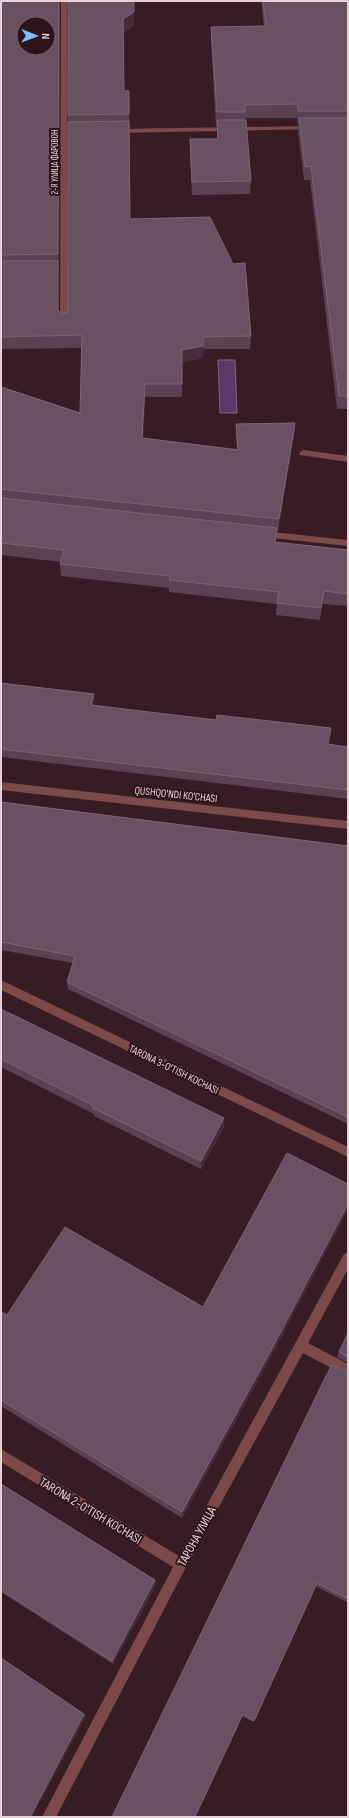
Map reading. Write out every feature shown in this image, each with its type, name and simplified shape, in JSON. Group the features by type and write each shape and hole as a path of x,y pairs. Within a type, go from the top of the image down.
{"street":[{"name":"2-Я УЛИЦА ФАРОВОН","path":"64,1 64,132 60,270 64,323"},
{"path":"111,131 316,128"},
{"path":"64,132 72,131"},
{"path":"302,454 348,459"},
{"path":"253,533 348,543"},
{"name":"QUSHQO'NDI KO'CHASI","path":"1,786 348,825"},
{"name":"TARONA 3-O'TISH KOCHASI","path":"1,986 348,1152"},
{"name":"ТАРОНА УЛИЦА","path":"49,1817 180,1565 348,1258"},
{"path":"301,1345 348,1371"},
{"name":"TARONA 2-O'TISH KOCHASI","path":"1,1455 180,1565"}],"shaded area":[{"path":"218,360 235,360 237,413 220,413"}],"building":[{"path":"1,1 59,1 58,254 1,255"},
{"path":"68,1 134,1 134,12 123,19 124,91 129,91 129,114 68,115"},
{"path":"263,1 348,1 348,111 298,111 298,104 245,105 245,112 217,112 211,27 266,26"},
{"path":"299,118 348,118 348,396 339,396 311,166 305,167"},
{"path":"217,120 246,120 251,181 192,182 190,139 218,139"},
{"path":"129,121 130,219 210,217 233,264 245,263 251,336 203,337 203,346 182,350 182,384 145,384 142,438 238,450 236,424 295,423 279,519 1,489 1,387 80,413 82,335 1,337 1,261 58,261 58,310 62,314 68,312 68,122"},
{"path":"1,498 277,528 275,542 348,550 348,594 324,591 321,608 277,603 279,592 169,580 170,576 60,564 64,550 1,543"},
{"path":"1,683 94,694 91,705 216,720 217,715 331,728 328,744 348,747 348,790 1,749"},
{"path":"1,802 348,846 348,1117 67,982 75,956 1,942"},
{"path":"1,1009 224,1118 201,1161 93,1108 94,1106 1,1059"},
{"path":"287,1153 348,1184 348,1204 269,1354 182,1512 1,1400 1,1312 7,1315 65,1227 203,1307"},
{"path":"348,1333 348,1357 339,1352"},
{"path":"332,1365 348,1372 348,1599 317,1583 254,1721 243,1714 195,1817 112,1817 326,1376"},
{"path":"1,1484 155,1580 112,1661 1,1590"},
{"path":"1,1658 84,1714 30,1817 1,1817"}]}
